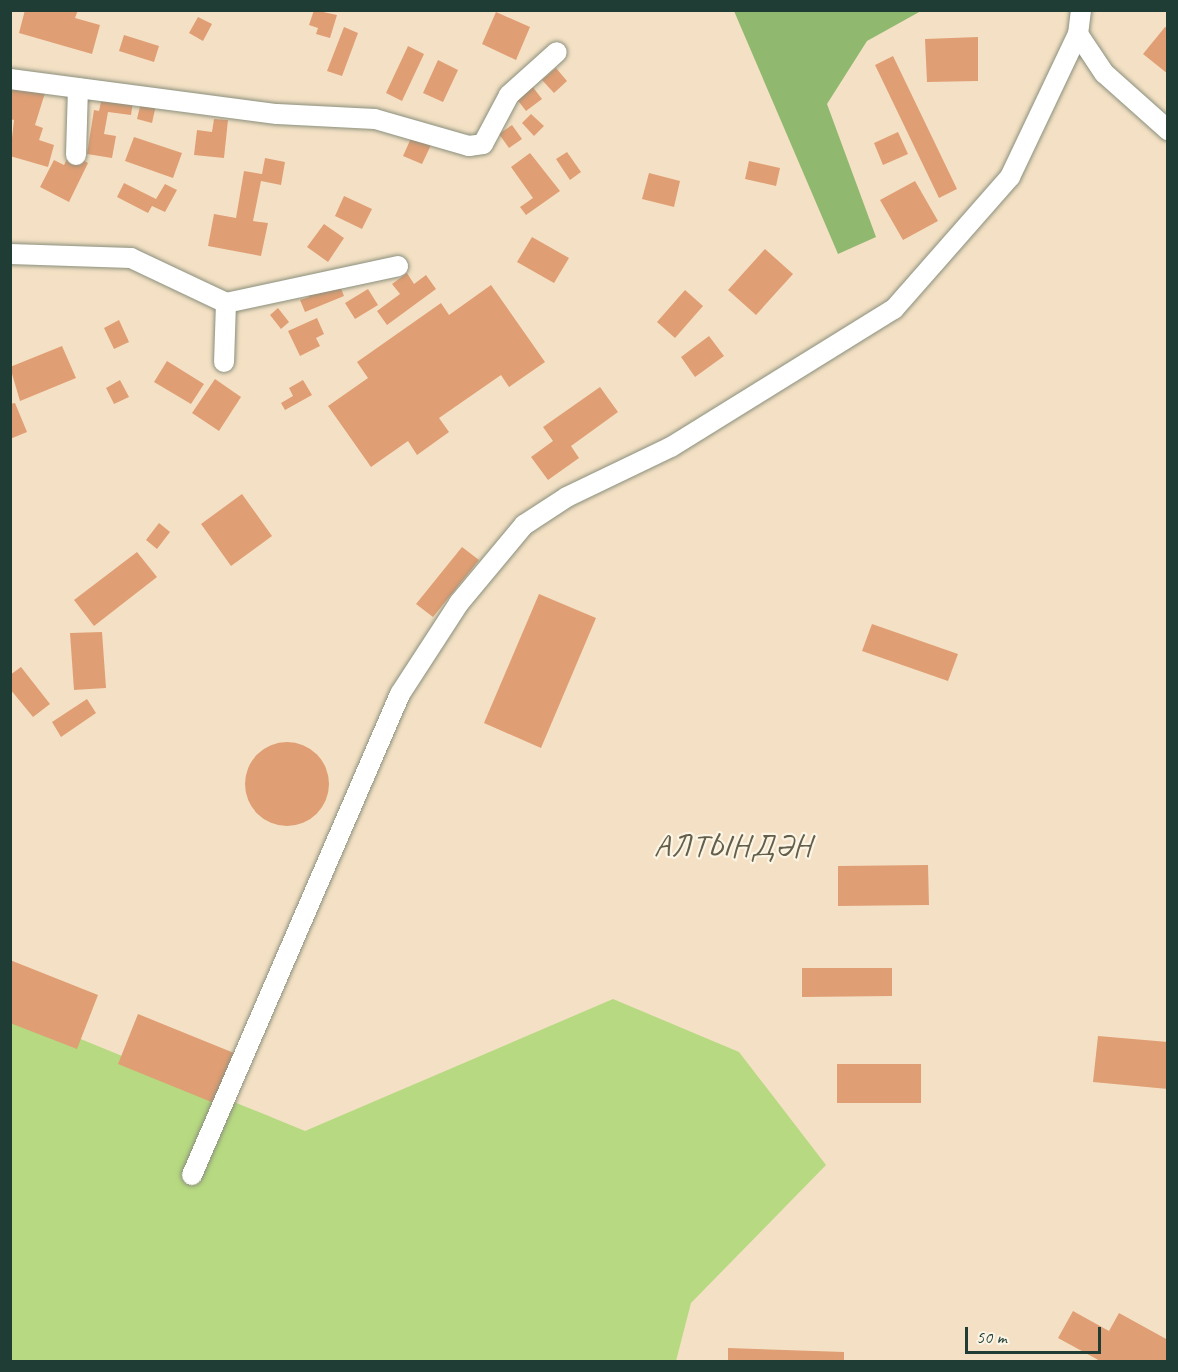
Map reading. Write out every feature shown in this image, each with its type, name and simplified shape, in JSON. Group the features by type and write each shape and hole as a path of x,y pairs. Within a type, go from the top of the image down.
{"street":[{"path":"192,1175 399,694 459,603 524,525 567,498 671,447 894,309 1010,177 1078,34 1081,10"},
{"path":"1078,34 1104,73 1167,130"},
{"path":"10,79 277,114 375,119 469,146 483,144 509,95 557,52"},
{"path":"76,155 78,88"},
{"path":"10,254 131,258 226,303 398,266"},
{"path":"224,362 226,303"}],"green space":[{"path":"734,11 921,11 867,41 827,104 876,237 838,254"},
{"path":"613,999 739,1052 826,1165 691,1303 676,1361 11,1361 10,1010 305,1131"}],"building":[{"path":"25,10 78,10 75,18 100,25 92,54 19,33"},
{"path":"314,10 337,15 330,38 316,34 318,28 309,25"},
{"path":"496,12 530,27 516,60 482,44"},
{"path":"198,17 212,24 203,41 189,33"},
{"path":"344,27 358,33 342,76 327,71"},
{"path":"1165,27 1168,28 1168,74 1143,54"},
{"path":"124,35 159,46 154,62 119,51"},
{"path":"978,37 978,81 927,82 925,39"},
{"path":"408,46 424,54 402,101 386,93"},
{"path":"893,56 957,189 939,198 875,65"},
{"path":"438,60 458,70 443,102 423,93"},
{"path":"556,68 567,81 554,93 542,80"},
{"path":"10,83 45,93 35,125 43,128 39,140 54,145 48,167 10,156 14,120 10,119"},
{"path":"532,86 542,99 526,111 516,98"},
{"path":"102,97 133,102 131,115 108,112 104,134 116,136 112,158 87,154 94,110 99,111"},
{"path":"141,102 156,105 152,123 137,119"},
{"path":"531,114 544,126 534,136 522,123"},
{"path":"214,119 228,120 224,158 194,155 197,130 212,132"},
{"path":"512,125 522,139 509,148 499,134"},
{"path":"898,132 908,154 883,165 874,143"},
{"path":"412,136 431,145 422,164 403,156"},
{"path":"134,137 182,153 173,178 125,161"},
{"path":"567,152 581,172 570,180 556,159"},
{"path":"70,153 88,163 69,202 40,187 54,160 64,165"},
{"path":"530,153 560,191 526,215 520,207 533,198 511,167"},
{"path":"265,158 285,162 281,185 261,181 253,221 268,223 261,256 208,246 214,214 236,218 244,171 262,174"},
{"path":"749,161 780,168 776,186 745,179"},
{"path":"649,173 680,181 674,207 642,199"},
{"path":"915,181 938,221 903,240 880,200"},
{"path":"124,183 156,199 165,184 177,190 165,212 152,206 148,213 117,197"},
{"path":"344,196 372,209 362,229 335,216"},
{"path":"324,224 344,238 328,262 307,247"},
{"path":"532,237 569,258 554,283 517,262"},
{"path":"765,249 793,274 756,315 728,290"},
{"path":"407,273 414,284 426,275 436,289 387,325 377,311 400,294 392,284"},
{"path":"491,285 545,362 509,387 501,375 439,418 449,432 417,455 408,441 371,467 328,406 368,378 357,362 441,303 449,315"},
{"path":"340,286 344,296 305,312 300,300 309,297 307,293"},
{"path":"368,289 378,305 355,319 345,303"},
{"path":"685,290 703,306 675,338 657,322"},
{"path":"278,308 289,322 281,329 270,315"},
{"path":"317,318 324,334 316,338 320,346 300,356 288,331"},
{"path":"119,320 129,342 114,349 104,328"},
{"path":"709,336 724,356 695,377 681,357"},
{"path":"62,346 76,378 20,401 10,367"},
{"path":"167,361 204,384 191,404 154,382"},
{"path":"215,379 241,397 219,431 192,413"},
{"path":"120,380 129,397 114,404 106,388"},
{"path":"303,380 312,395 285,410 281,403 293,396 289,388"},
{"path":"600,387 618,412 571,446 579,458 548,480 531,457 553,441 543,427"},
{"path":"15,403 27,432 10,439 10,404"},
{"path":"242,494 272,536 231,566 201,524"},
{"path":"159,523 170,532 157,549 146,540"},
{"path":"462,547 479,560 433,617 416,604"},
{"path":"137,552 157,577 94,626 74,600"},
{"path":"539,594 596,618 541,748 484,723"},
{"path":"872,624 958,654 948,681 862,651"},
{"path":"102,632 106,688 74,690 70,633"},
{"path":"21,667 50,704 33,717 10,689 10,675"},
{"path":"87,699 96,713 61,737 52,722"},
{"path":"279,742 295,742 311,749 322,760 329,776 326,800 317,814 295,826 279,826 263,819 252,808 245,792 245,776 252,760 263,749"},
{"path":"928,865 929,905 838,906 838,866"},
{"path":"10,960 98,995 77,1049 10,1023"},
{"path":"802,968 892,968 892,996 802,997"},
{"path":"138,1014 234,1053 214,1103 118,1064"},
{"path":"1098,1036 1168,1042 1168,1089 1093,1082"},
{"path":"837,1064 921,1064 921,1103 837,1103"},
{"path":"1073,1311 1109,1331 1119,1313 1168,1340 1168,1362 1102,1362 1058,1338"},
{"path":"728,1348 844,1352 844,1362 728,1362"}],"district":[{"name":"АЛТЫНДӘН","path":"733,846"}]}
